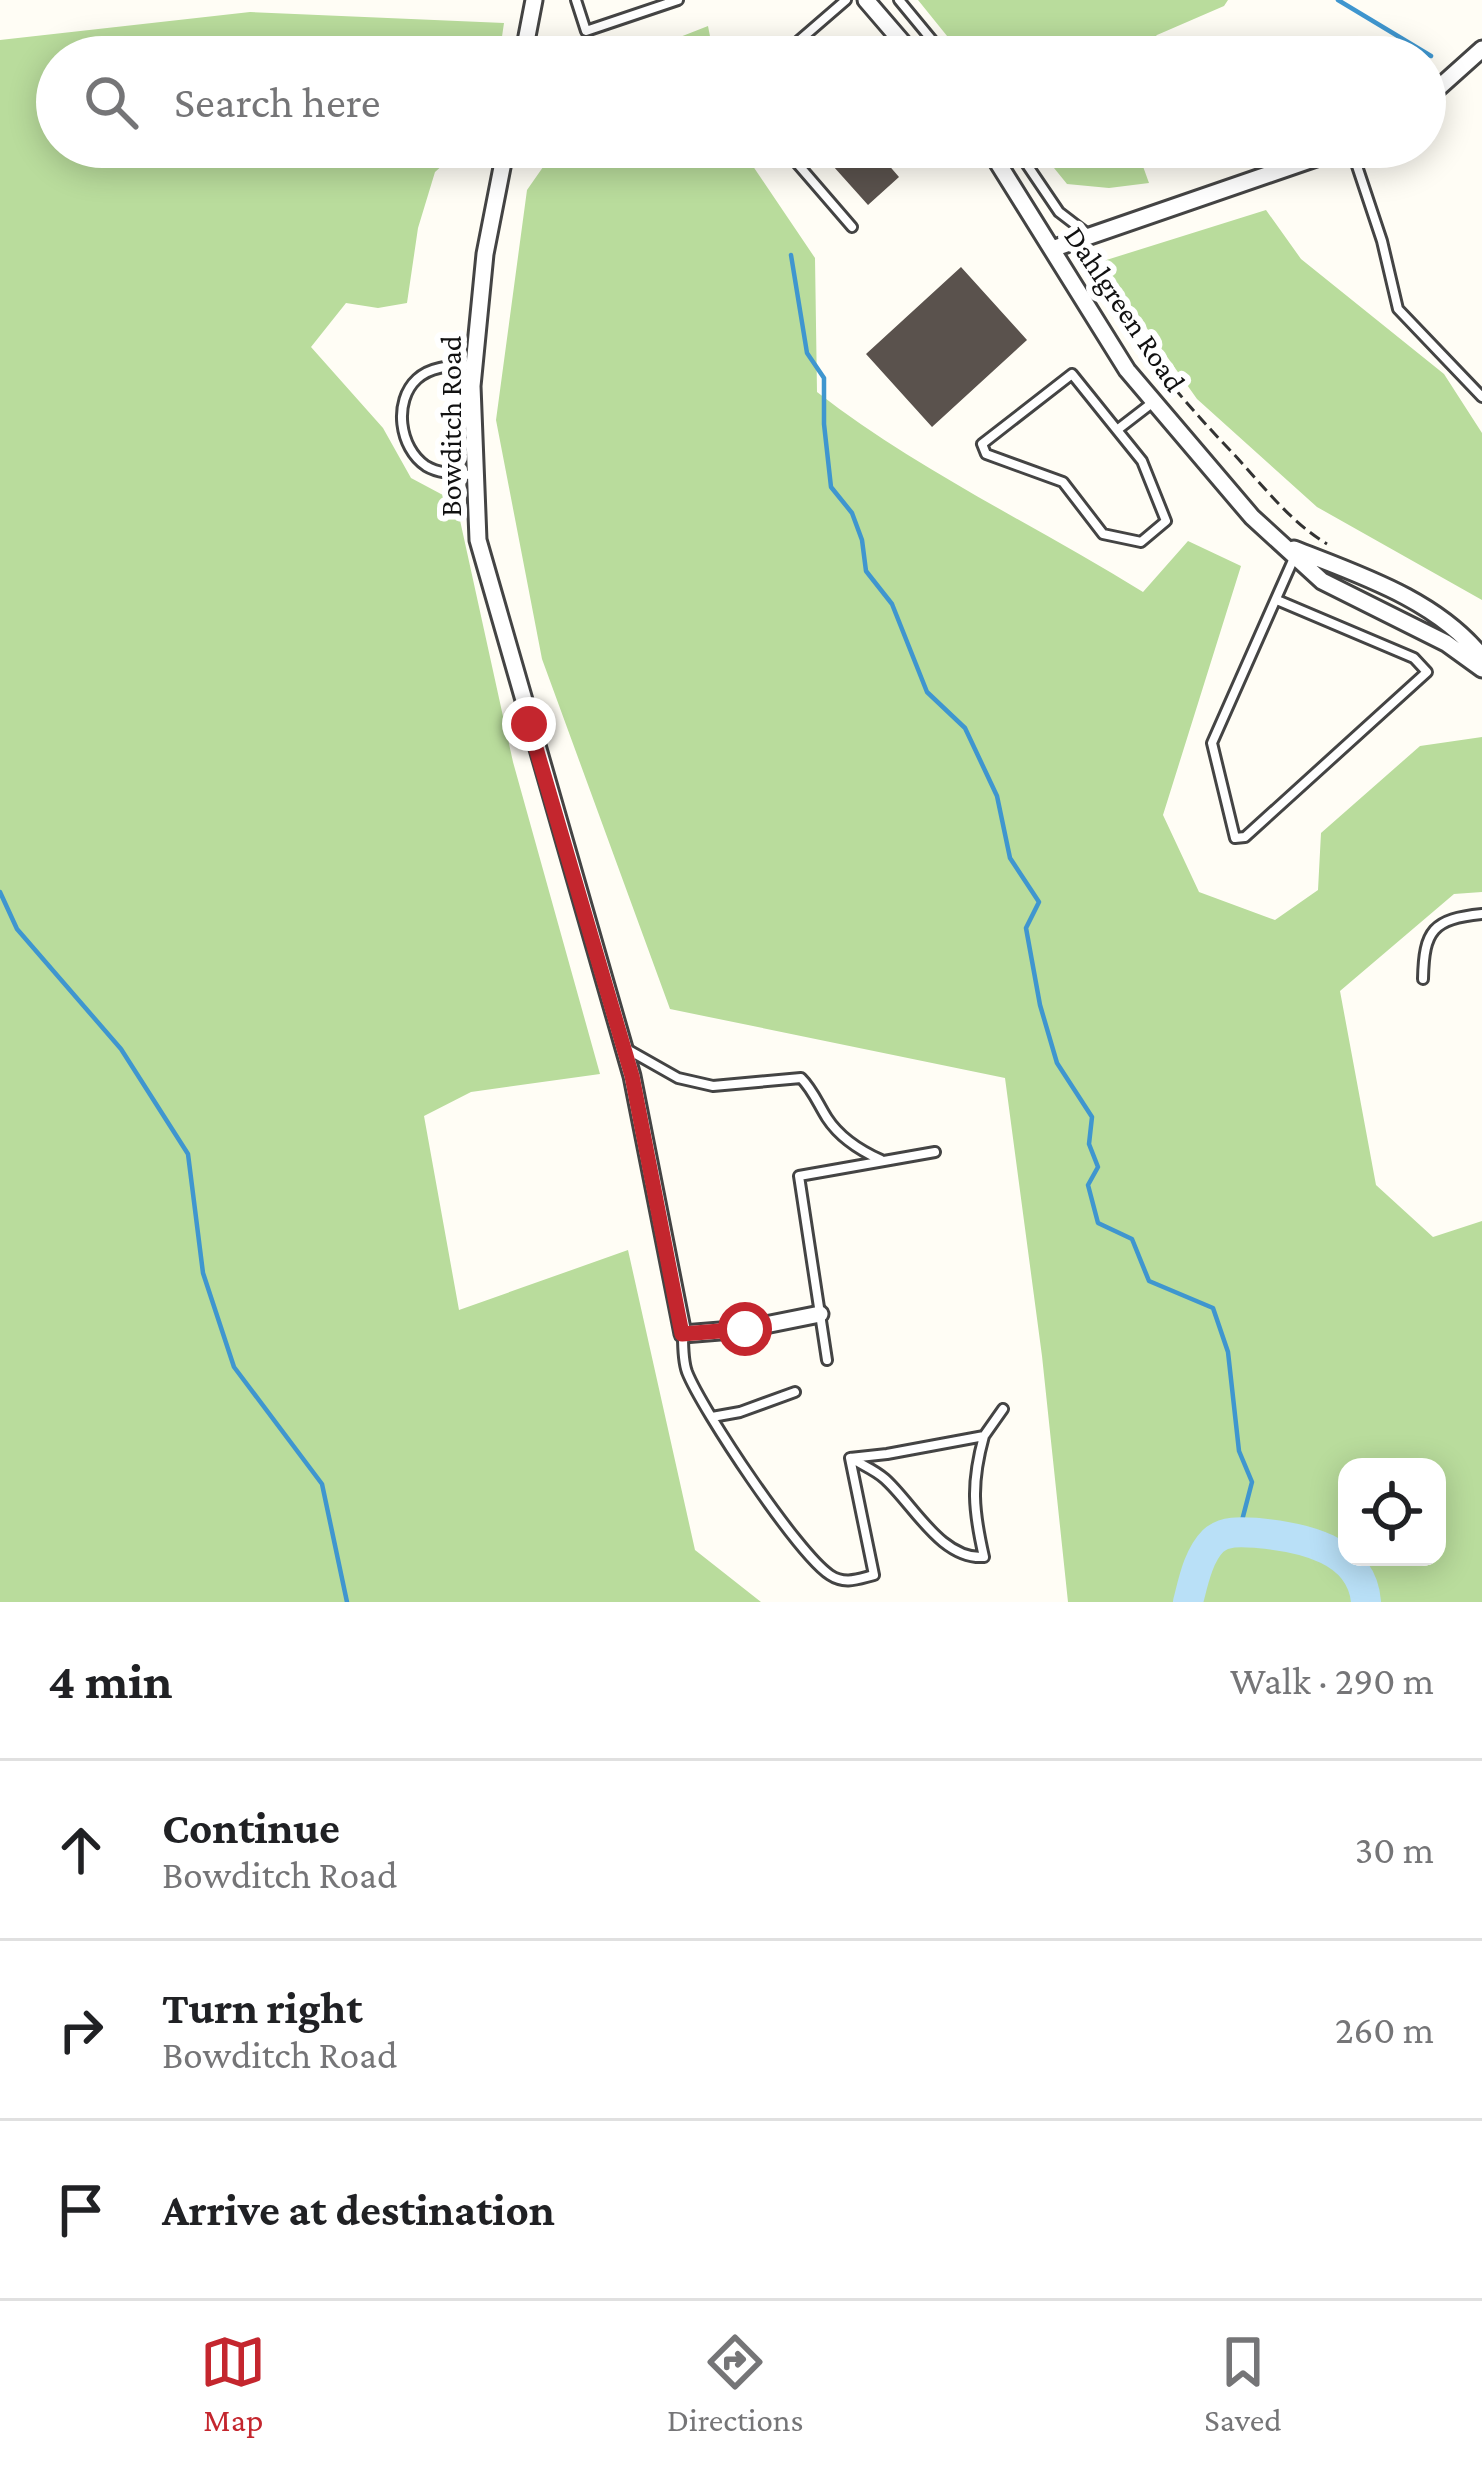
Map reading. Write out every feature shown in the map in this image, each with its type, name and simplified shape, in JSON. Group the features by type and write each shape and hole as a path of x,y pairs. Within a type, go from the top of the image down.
{"street":[{"path":"527,36 534,0"},
{"path":"866,0 897,36"},
{"path":"1446,81 1482,49"},
{"name":"Bowditch Road","path":"502,168 485,254 474,365 478,539 624,1047 682,1334"},
{"name":"Dahlgreen Road","path":"1001,168 1127,370 1202,462 1280,544 1322,581 1446,643 1482,669"},
{"path":"1052,249 1287,168"},
{"name":"Dahlgreen Road","path":"1280,544 1371,580 1437,615 1467,638 1482,657"},
{"path":"682,1334 745,1329 820,1314"}],"lane":[{"path":"576,0 586,31 677,0"},
{"path":"804,36 846,0"},
{"path":"899,0 929,36"},
{"path":"801,168 852,227"},
{"path":"1029,168 1059,212 1084,237"},
{"path":"1356,168 1382,242 1398,309 1482,397"},
{"path":"473,475 426,466 409,447 402,423 404,400 416,379 438,368 474,365"},
{"path":"1072,374 1117,430 1142,460 1166,521 1141,542 1103,534 1063,482 986,454 982,444 1072,374"},
{"path":"1117,430 1153,403"},
{"path":"1277,600 1414,658 1426,673 1245,837 1235,838 1212,743 1295,556"},
{"path":"1423,980 1424,949 1432,930 1452,917 1482,914"},
{"path":"624,1047 678,1078 713,1086 801,1078 830,1123 860,1150 884,1162"},
{"path":"827,1360 799,1177 935,1152"},
{"path":"682,1334 685,1367 763,1496 827,1574 844,1582 874,1575 850,1457"},
{"path":"712,1417 795,1392"},
{"path":"850,1457 883,1476 942,1541 973,1558 984,1557 974,1513 973,1475 983,1436 1003,1409"},
{"path":"850,1457 983,1436"}],"path":[{"path":"1084,237 1116,308 1172,386 1276,502 1330,545"}],"green space":[{"path":"918,0 1228,0 1156,36 947,36"},
{"path":"250,12 504,23 502,36 36,36 36,168 439,168 418,228 407,303 378,308 346,303 311,347 383,428 411,478 456,502 513,762 600,1074 471,1092 424,1116 459,1310 628,1250 695,1550 761,1602 0,1602 0,40"},
{"path":"708,26 710,36 683,36"},
{"path":"542,168 754,168 815,258 817,392 936,472 1143,592 1188,541 1241,566 1163,815 1199,892 1275,920 1318,890 1321,833 1420,746 1482,737 1482,892 1454,894 1340,991 1376,1185 1433,1237 1482,1221 1482,1602 1068,1602 1005,1078 670,1009 542,659 496,420 527,190"},
{"path":"1054,168 1144,168 1149,183 1109,188 1067,184"},
{"path":"1266,210 1301,259 1444,374 1482,433 1482,600 1317,507 1197,399 1100,262"}],"building":[{"path":"835,168 891,168 899,177 868,205"},
{"path":"961,267 1027,340 932,427 866,354"}],"waterway":[{"path":"1338,0 1398,36"},
{"path":"791,255 807,353 824,378 831,487 852,513 866,571 892,604 927,692 965,728 997,796 1010,858 1039,902 1026,928 1040,1005 1057,1063 1092,1117 1089,1144 1098,1167 1088,1185 1098,1223 1132,1239 1149,1281 1213,1308 1228,1352 1239,1451 1252,1482 1239,1532"},
{"path":"0,892 17,929 121,1049 188,1154 203,1273 234,1367 322,1484 347,1602"},
{"path":"1188,1602 1208,1547 1223,1535 1240,1532 1293,1538 1327,1549 1354,1569 1366,1602"}],"route":[{"path":"529,724 632,1076 682,1334 745,1329"}]}
